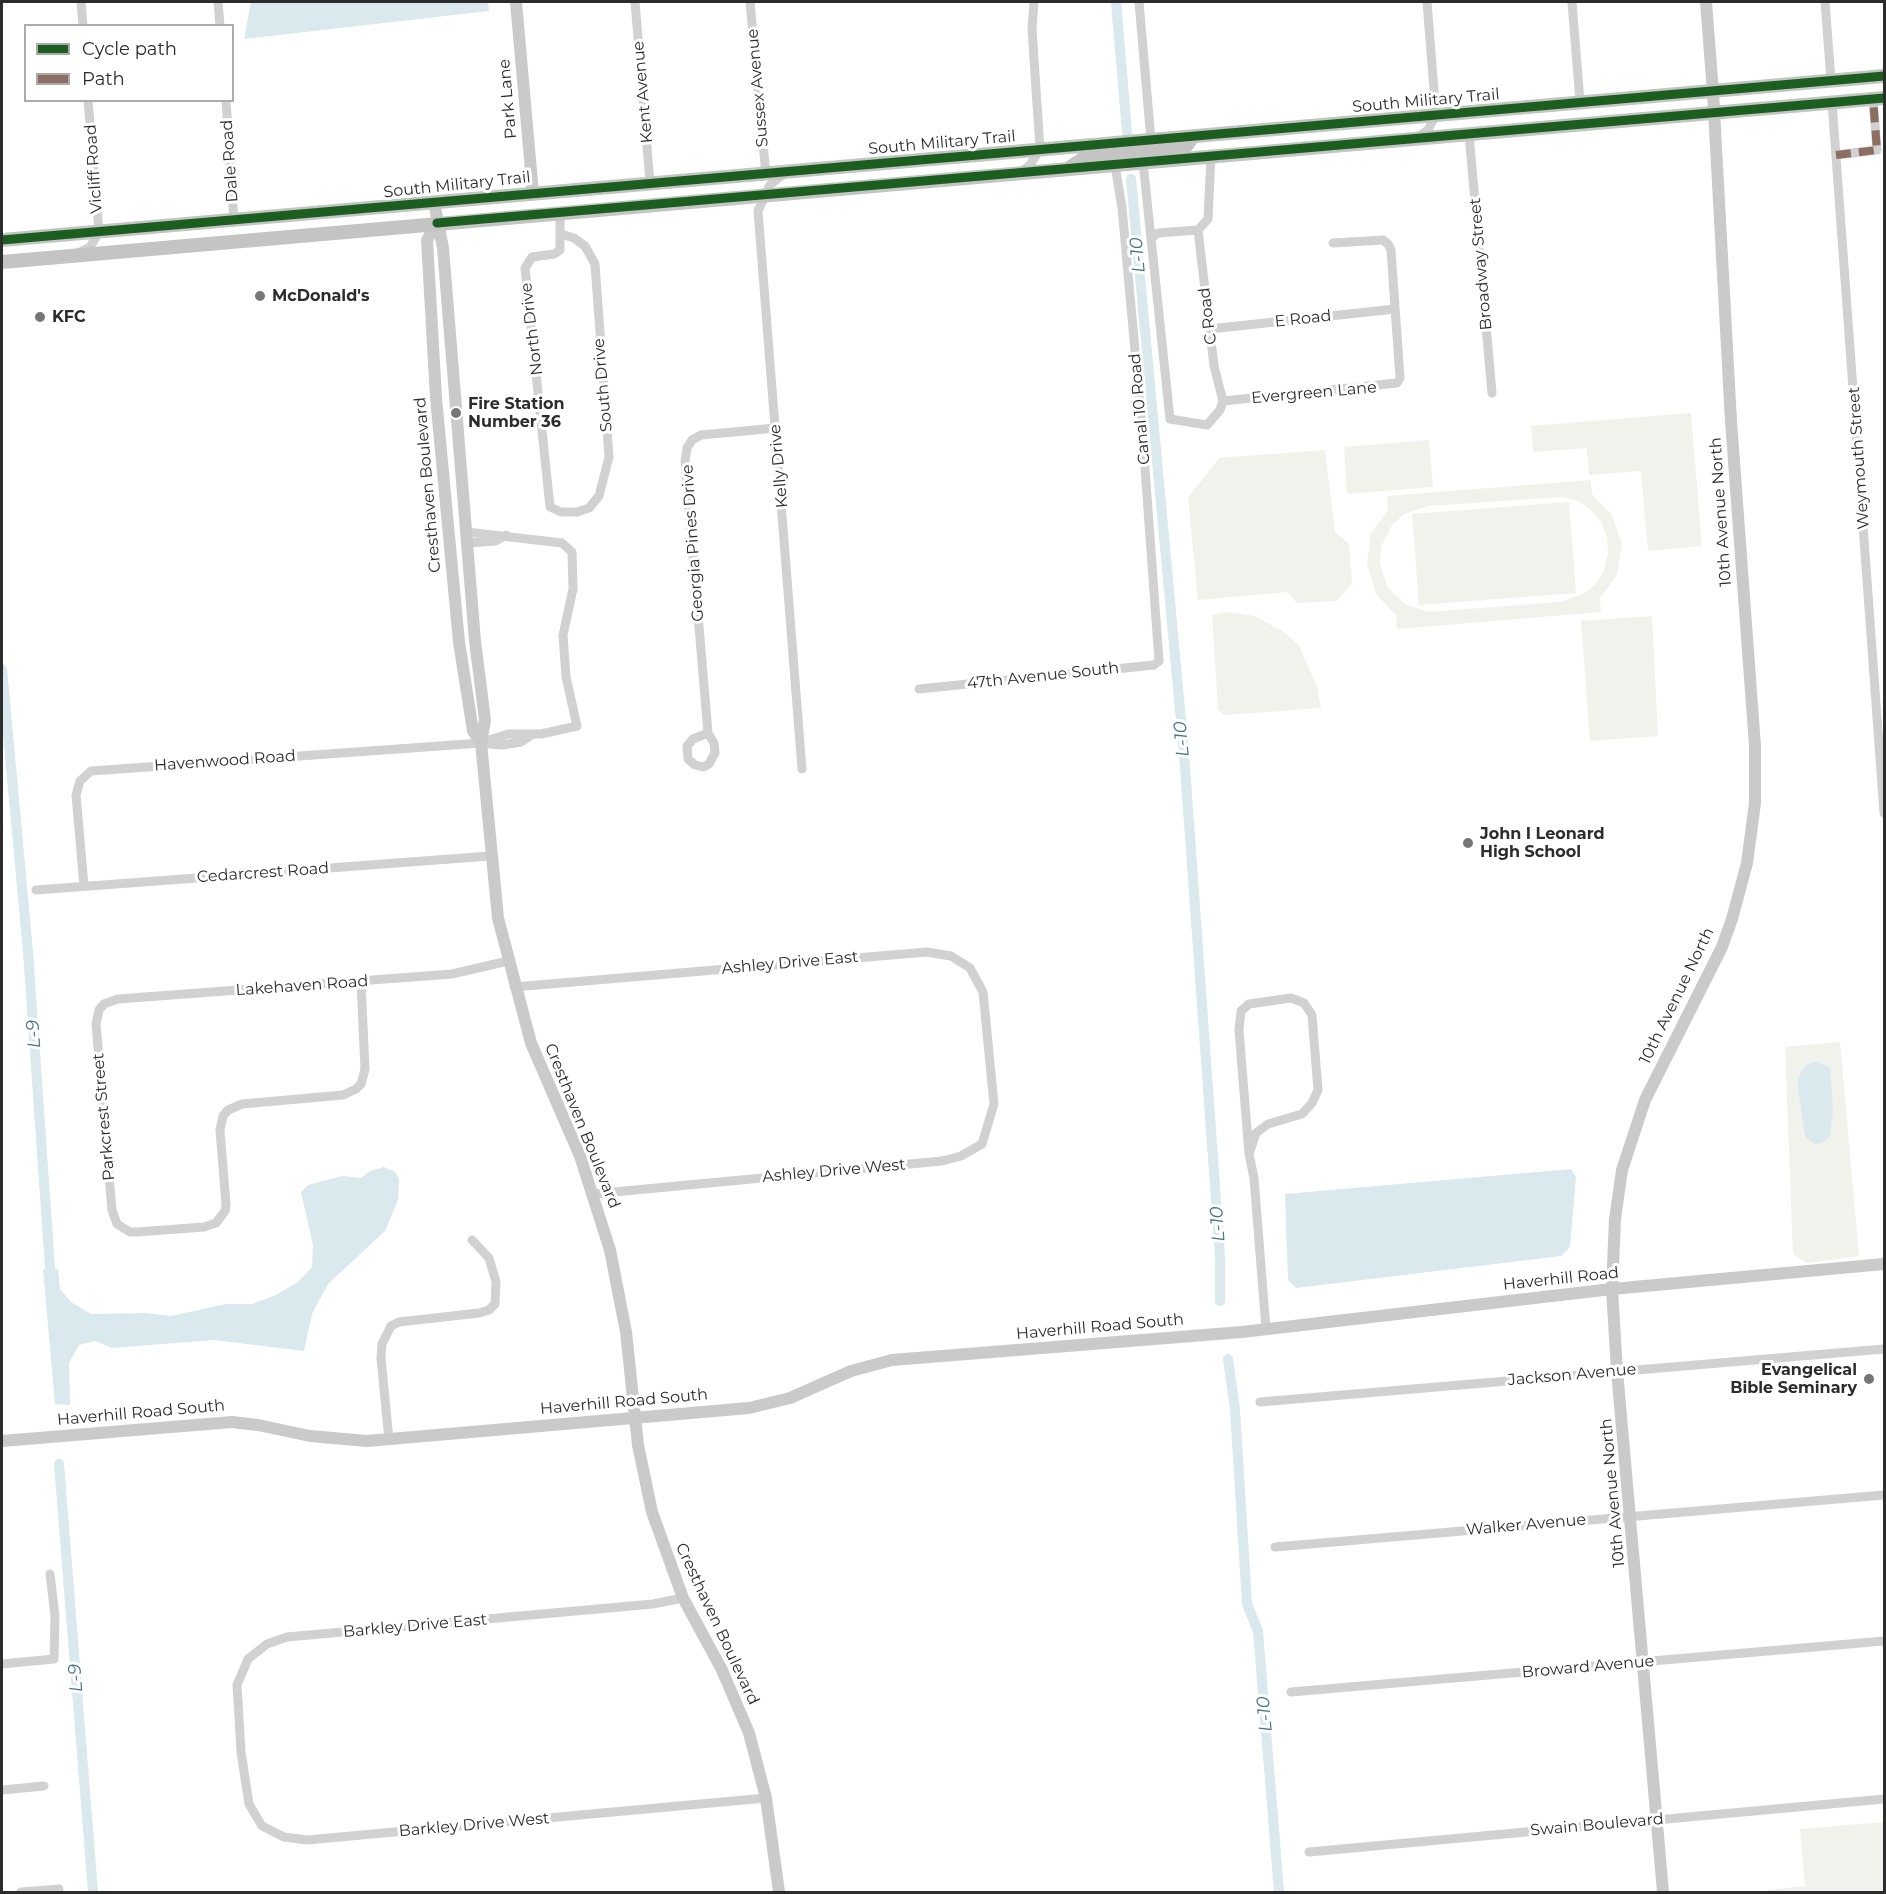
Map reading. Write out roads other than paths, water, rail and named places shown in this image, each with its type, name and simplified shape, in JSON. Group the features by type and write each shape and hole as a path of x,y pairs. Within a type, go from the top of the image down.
{"main road":[{"name":"South Military Trail","path":"2,240 234,222 533,193 766,175 1884,76"},
{"path":"2,262 1879,98"},
{"path":"1067,170 1084,158 1177,149 1187,145 1193,136"},
{"path":"712,199 729,185 729,178"},
{"path":"106,254 127,230"}],"street":[{"path":"81,2 83,24"},
{"path":"218,2 220,24"},
{"name":"Park Lane","path":"516,2 533,193"},
{"name":"Kent Avenue","path":"635,2 650,183"},
{"name":"Sussex Avenue","path":"750,2 766,175"},
{"path":"1017,175 1030,165 1040,149 1032,29 1034,2"},
{"path":"1138,2 1151,140"},
{"path":"1415,139 1428,130 1436,115 1427,2"},
{"path":"1572,2 1580,102"},
{"name":"10th Avenue North","path":"1663,1893 1645,1662 1617,1371 1612,1289 1619,1189 1634,1129 1654,1078 1722,947 1740,891 1755,803 1755,746 1723,300 1713,92 1706,2"},
{"path":"1825,2 1831,80"},
{"path":"1836,155 1878,150 1879,98"},
{"name":"Vicliff Road","path":"69,257 90,247 99,232 88,102"},
{"name":"Dale Road","path":"226,102 234,222"},
{"name":"Weymouth Street","path":"1832,102 1884,813"},
{"name":"Broadway Street","path":"1469,134 1492,393"},
{"path":"1153,237 1158,232 1198,230 1209,219 1211,156"},
{"path":"1143,162 1153,237 1166,406 1170,419 1207,425 1220,410 1223,401"},
{"name":"Canal 10 Road","path":"1115,165 1122,208 1161,654"},
{"path":"764,195 770,184 785,173"},
{"name":"Kelly Drive","path":"764,195 758,211 802,769"},
{"name":"Cresthaven Boulevard","path":"434,202 443,248 475,641 485,720 481,743 490,856 498,918 514,987 531,1044 593,1194 620,1291 635,1418 652,1512 683,1598 736,1701 752,1744 766,1798 779,1893"},
{"path":"560,212 561,234"},
{"name":"Cresthaven Boulevard","path":"437,224 426,240 436,398 459,642 473,731 481,743"},
{"name":"C Road","path":"1198,230 1214,366 1223,401"},
{"name":"North Drive","path":"550,507 525,268 527,261 532,257 554,254 560,250 561,234"},
{"name":"South Drive","path":"550,507 561,512 577,513 589,508 599,496 606,478 609,457 595,264 585,246 574,238 561,234"},
{"name":"Evergreen Lane","path":"1223,401 1397,383 1400,378 1388,244 1383,240 1333,243"},
{"name":"E Road","path":"1210,329 1395,309"},
{"name":"Georgia Pines Drive","path":"708,733 685,461 687,448 692,440 701,435 776,428"},
{"name":"Havenwood Road","path":"84,886 76,795 80,780 91,771 481,743 502,746 521,742 533,734 577,726 566,677 564,635 573,589 572,552 562,543 506,535 496,541 467,538"},
{"name":"47th Avenue South","path":"919,689 1154,665 1159,661 1161,654"},
{"name":"Cedarcrest Road","path":"36,890 490,856"},
{"name":"Ashley Drive East","path":"514,987 927,952 951,956 970,968 983,992 992,1057"},
{"name":"Lakehaven Road","path":"99,1010 104,1004 118,999 452,974 508,961"},
{"name":"Parkcrest Street","path":"99,1010 96,1024 112,1210 117,1224 130,1232 204,1227 216,1223 225,1212 220,1130 223,1116 228,1110 242,1104 342,1095 356,1089 361,1084 365,1069 361,982"},
{"path":"1249,1154 1256,1133 1268,1124 1302,1114 1312,1103 1318,1090 1312,1016 1304,1003 1291,998 1249,1004 1242,1011 1239,1030 1249,1154 1254,1178 1266,1329"},
{"name":"Ashley Drive West","path":"593,1194 942,1161 961,1156 982,1144 992,1116 994,1104 992,1057"},
{"path":"389,1440 381,1358 382,1344 391,1326 399,1322 478,1313 489,1310 495,1304 496,1282 489,1258 472,1240"},
{"name":"Haverhill Road","path":"1242,1332 1612,1289 1884,1264"},
{"name":"Haverhill Road South","path":"2,1441 232,1422 338,1440 389,1440 766,1405 806,1393 851,1371 892,1360 1242,1332"},
{"name":"Jackson Avenue","path":"1260,1401 1884,1349"},
{"name":"Walker Avenue","path":"1275,1547 1884,1495"},
{"path":"2,1664 54,1659 55,1616 50,1574"},
{"name":"Barkley Drive East","path":"241,1752 237,1700 239,1678 248,1659 273,1641 653,1604 683,1598"},
{"name":"Broward Avenue","path":"1291,1692 1884,1641"},
{"name":"Barkley Drive West","path":"241,1752 246,1798 256,1817 262,1826 271,1831 298,1840 766,1798"},
{"path":"2,1790 44,1786"},
{"name":"Swain Boulevard","path":"1309,1852 1884,1799"},
{"path":"21,1893 60,1889"}],"waterway":[{"name":"L-10","path":"1116,2 1127,132"},
{"name":"L-10","path":"1131,179 1184,753 1220,1256 1220,1301"},
{"name":"L-9","path":"2,669 28,952 51,1282"},
{"name":"L-10","path":"1228,1359 1235,1409 1247,1604 1258,1631 1279,1892"},
{"name":"L-9","path":"59,1464 93,1892"}],"place":[{"name":"McDonald's","path":"260,296"},
{"name":"KFC","path":"40,317"},
{"name":"Fire Station Number 36","path":"456,413"},
{"name":"John I Leonard High School","path":"1468,843"},
{"name":"Evangelical Bible Seminary","path":"1869,1379"}]}
